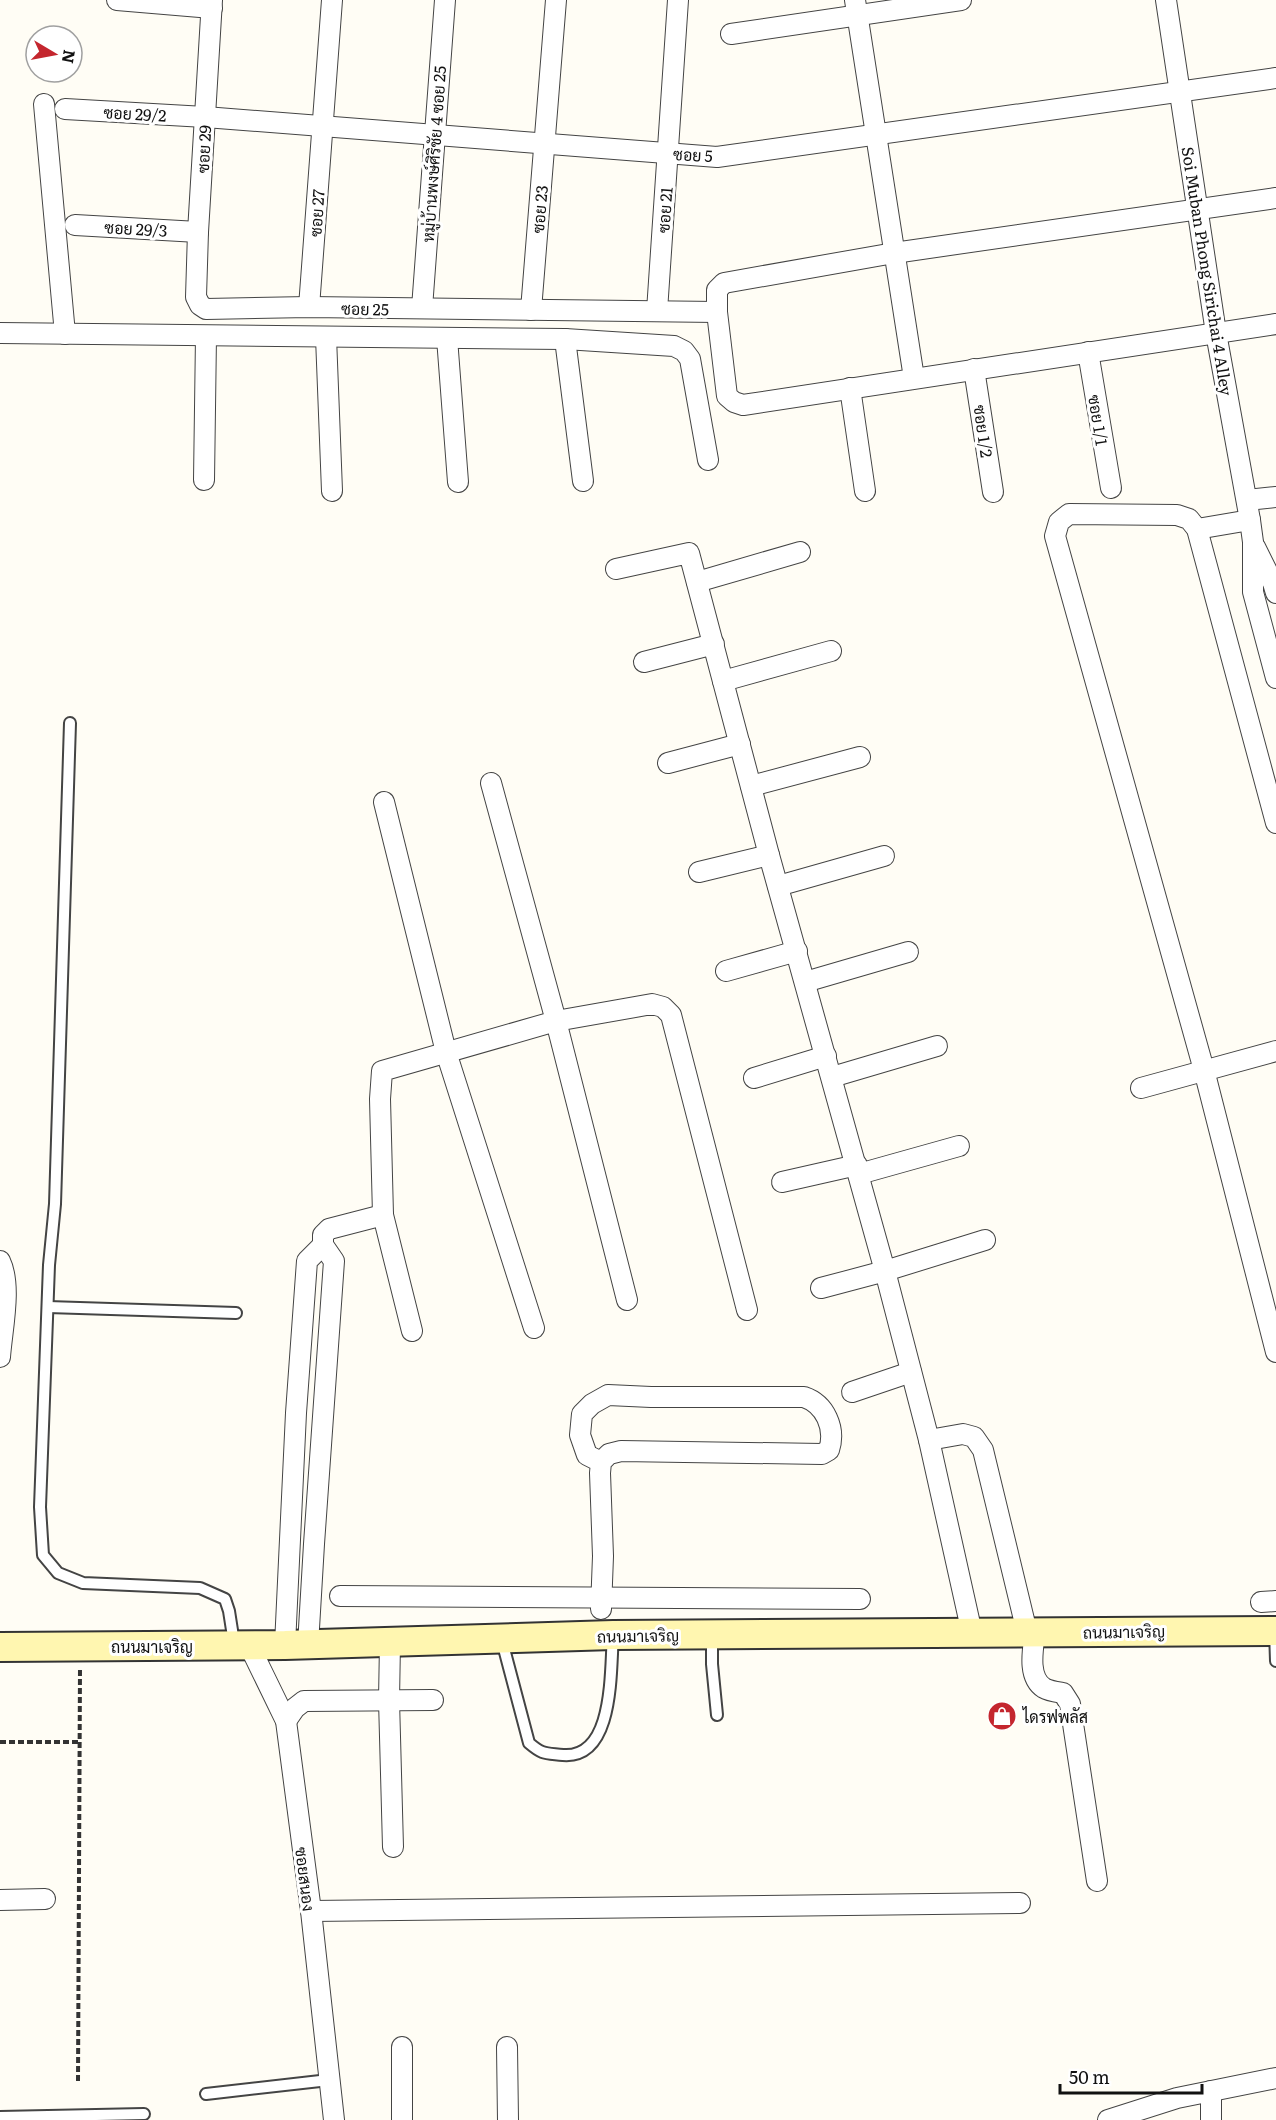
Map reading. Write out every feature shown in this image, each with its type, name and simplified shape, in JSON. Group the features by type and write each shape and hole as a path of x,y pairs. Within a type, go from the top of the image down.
{"main road":[{"name":"ถนนมาเจริญ","path":"0,1647 297,1645 603,1636 1275,1631"}],"street":[{"path":"117,0 212,4"},
{"name":"ซอย 27","path":"309,307 332,0"},
{"name":"หมู่บ้านพงษ์ศิริชัย 4 ซอย 25","path":"422,308 445,0"},
{"name":"ซอย 23","path":"531,310 556,0"},
{"name":"ซอย 21","path":"657,311 678,0"},
{"path":"731,33 856,8 961,0"},
{"name":"Soi Muban Phong Sirichai 4 Alley","path":"1166,0 1216,333 1250,520 1253,592 1276,678"},
{"name":"ซอย 29","path":"212,4 196,297 200,305 206,309 309,307"},
{"path":"856,8 914,378"},
{"name":"ซอย 5","path":"205,117 717,156 1276,78"},
{"path":"44,104 65,334"},
{"name":"ซอย 29/2","path":"65,109 205,117"},
{"path":"1276,198 894,253 724,283 717,290 717,312 727,396 743,405 1276,324"},
{"name":"ซอย 29/3","path":"75,225 198,232"},
{"name":"ซอย 25","path":"309,307 422,308"},
{"path":"422,308 717,312"},
{"path":"0,333 565,339 674,346 684,351 690,359 708,460"},
{"path":"204,480 206,336"},
{"path":"326,337 332,491"},
{"path":"447,338 458,482"},
{"path":"565,339 583,482"},
{"name":"ซอย 1/1","path":"1088,352 1110,488"},
{"name":"ซอย 1/2","path":"974,369 993,492"},
{"path":"850,388 865,491"},
{"path":"1247,500 1276,497"},
{"path":"1276,823 1197,529 1189,519 1177,515 1069,514 1059,522 1055,536 1204,1070 1276,1352"},
{"path":"1197,529 1250,520"},
{"name":"Soi Muban Phong Sirichai 4 Alley","path":"1252,542 1274,583 1276,593"},
{"path":"697,582 800,552"},
{"path":"616,569 689,553 778,886 885,1271 928,1440 972,1633"},
{"path":"644,662 714,644"},
{"path":"723,681 831,651"},
{"path":"668,763 740,744"},
{"path":"751,786 860,757"},
{"path":"491,783 556,1021 627,1300"},
{"path":"384,802 446,1052 534,1328"},
{"path":"699,872 770,855"},
{"path":"778,886 884,856"},
{"path":"726,971 797,951"},
{"path":"805,982 908,952"},
{"path":"412,1331 383,1215 380,1099 382,1071 556,1021 652,1004 663,1007 671,1015 747,1310"},
{"path":"832,1077 937,1046"},
{"path":"1141,1088 1276,1051"},
{"path":"754,1078 826,1056"},
{"path":"782,1182 858,1169 959,1146"},
{"path":"297,1645 314,1545 334,1261 323,1245 323,1235 329,1229 383,1215"},
{"path":"821,1288 985,1240"},
{"path":"297,1645 296,1413 307,1260 323,1245"},
{"path":"0,1261 6,1291 0,1357"},
{"path":"852,1392 911,1372"},
{"path":"601,1462 587,1455 580,1435 582,1414 608,1395 804,1396 816,1401 825,1414 832,1433 829,1450 822,1454 621,1451 609,1454 601,1462 602,1602 610,1617 603,1636"},
{"path":"928,1440 963,1434 974,1437 983,1450 1031,1632 1034,1673 1038,1683 1046,1689 1063,1693 1070,1704 1097,1881"},
{"path":"340,1596 602,1602 860,1599"},
{"path":"390,1643 389,1700 393,1847"},
{"name":"ซอยสนอง","path":"242,1646 286,1721 334,2120"},
{"path":"286,1721 295,1708 304,1701 433,1700"},
{"path":"0,1900 45,1899"},
{"path":"310,1911 1020,1903"},
{"path":"402,2047 402,2120"},
{"path":"507,2047 508,2120"},
{"path":"1115,2119 1177,2098 1276,2078"},
{"path":"1211,2091 1211,2120"}],"lane":[{"path":"70,723 55,1204 48,1307 40,1507 43,1556 58,1573 83,1583 200,1588 225,1599 242,1646"},
{"path":"48,1307 236,1314"},
{"path":"1275,1631 1276,1661"},
{"path":"712,1635 717,1716"},
{"path":"501,1639 529,1743 540,1753 568,1755 589,1747 601,1731 607,1712 603,1636"},
{"path":"206,2094 329,2080"},
{"path":"0,2117 90,2117 144,2114"}],"path":[{"path":"78,2081 80,1647"},
{"path":"0,1742 80,1742"}],"place":[{"name":"ไดรฟพลัส","path":"1002,1716"}]}
